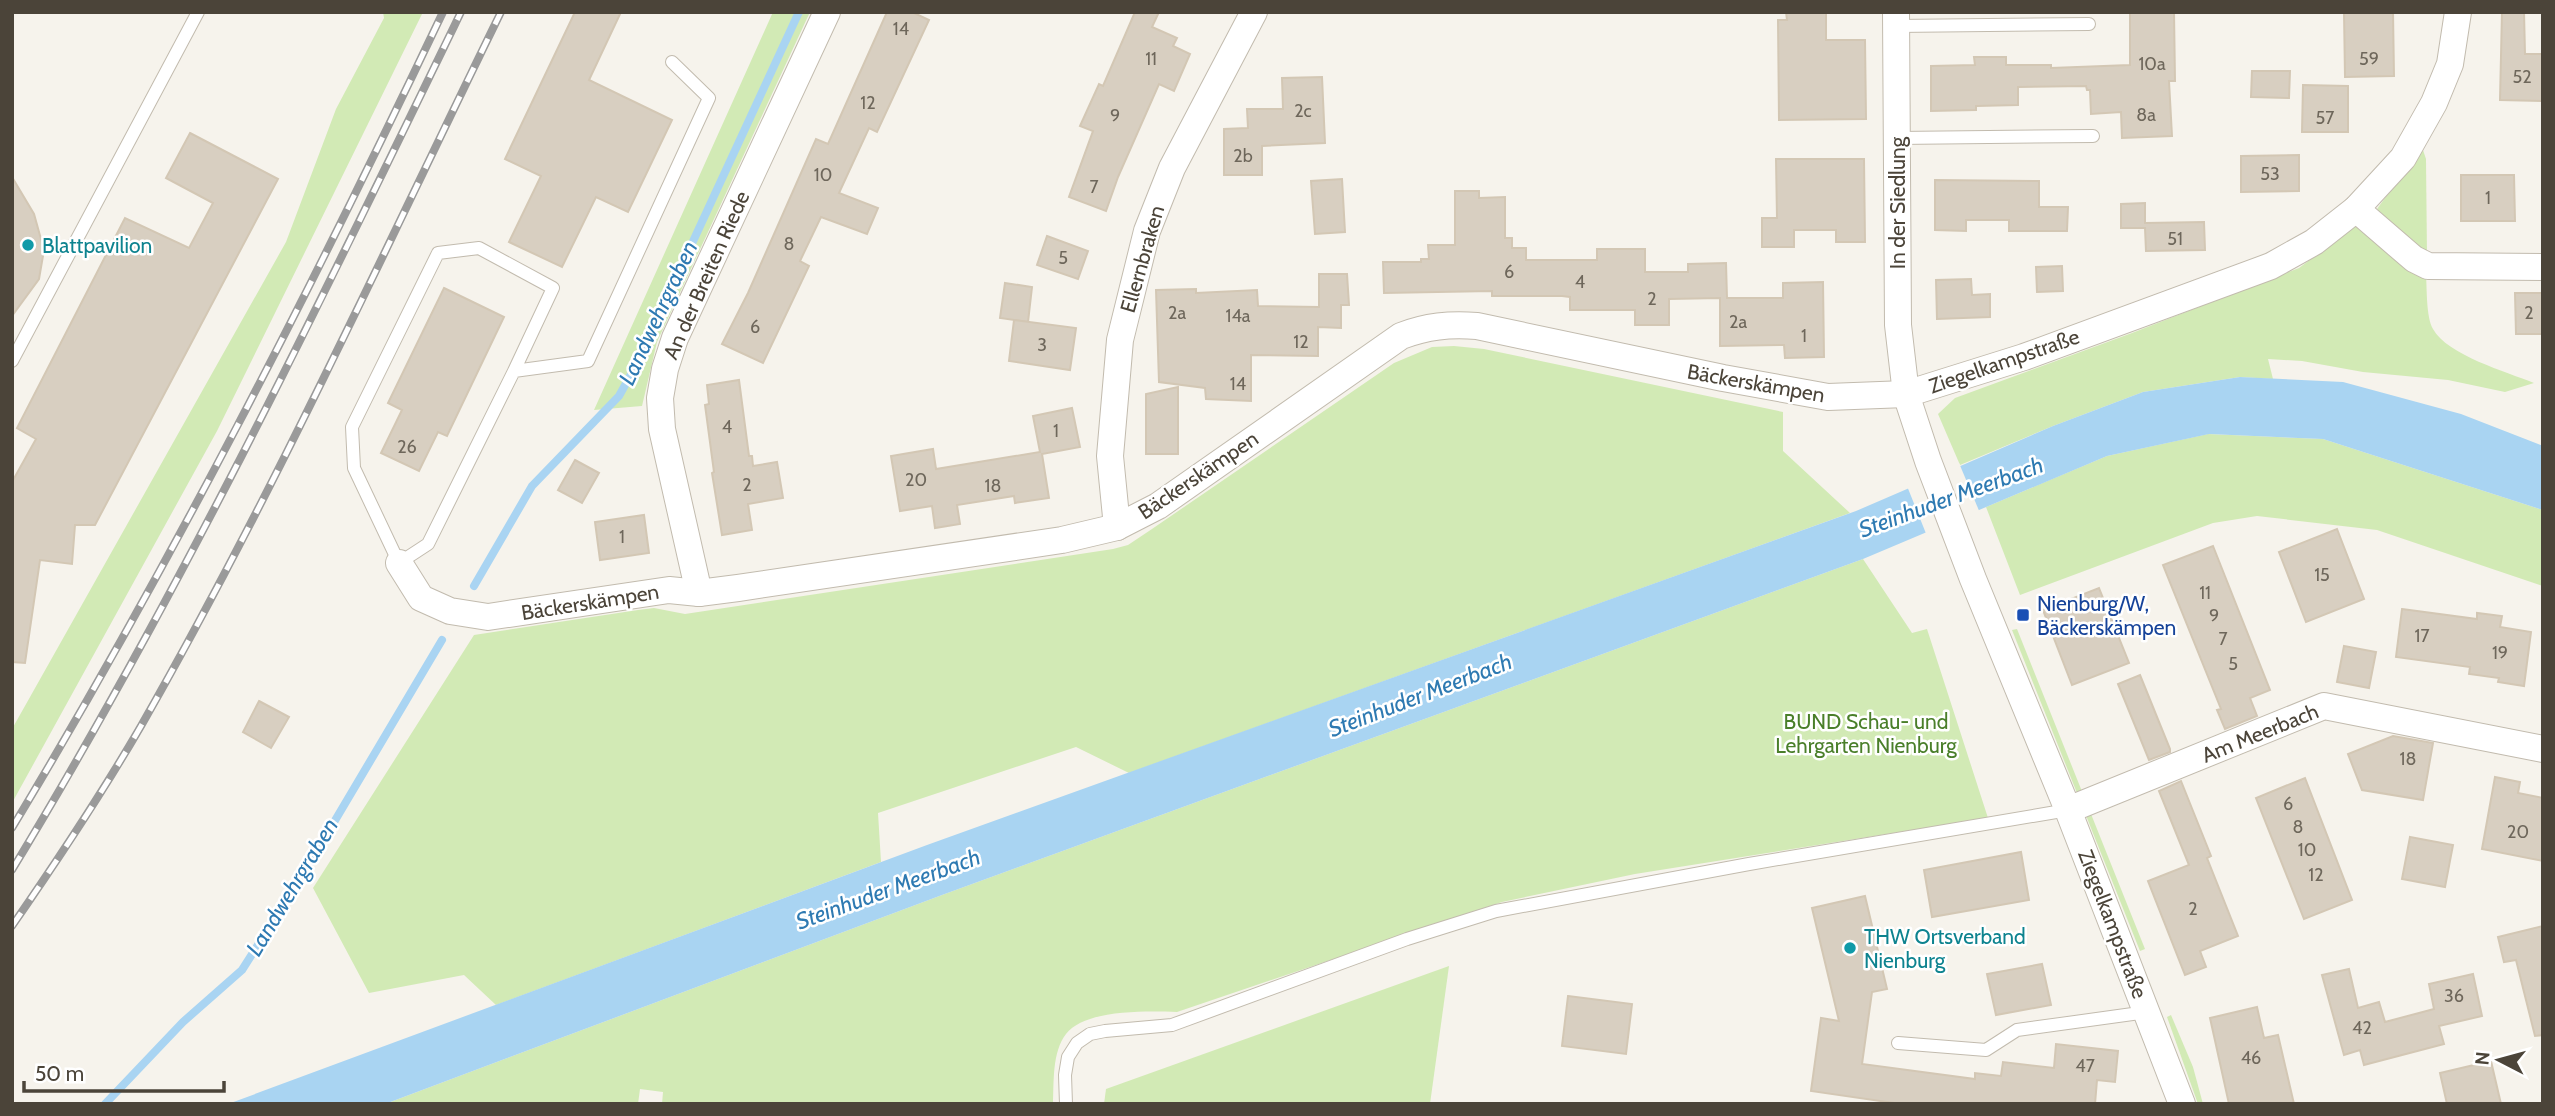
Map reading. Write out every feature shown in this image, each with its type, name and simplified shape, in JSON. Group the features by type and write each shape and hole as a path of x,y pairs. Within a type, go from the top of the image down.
{"street":[{"name":"An der Breiten Riede","path":"699,593 662,429 660,398 665,369 675,338 827,12"},
{"name":"Ellernbraken","path":"1117,527 1110,456 1120,340 1147,231 1172,167 1254,12"},
{"name":"Ziegelkampstraße","path":"2182,1104 1928,461 1906,394 2024,357 2271,266 2314,242 2356,209 2403,158 2434,103 2450,64 2458,12"},
{"name":"In der Siedlung","path":"1896,19 1898,324 1906,394"},
{"path":"2356,209 2414,259 2428,265 2543,267"},
{"name":"Bäckerskämpen","path":"399,563 421,598 450,611 488,617 669,590 699,593 1062,540 1117,527 1158,506 1401,336 1421,328 1448,324 1477,326 1723,378 1828,397 1906,394"},
{"name":"Am Meerbach","path":"2068,810 2324,706 2543,749"}],"lane":[{"path":"12,360 198,12"},
{"path":"1896,19 2088,24"},
{"path":"514,371 588,361 709,99 672,62"},
{"path":"1896,138 2093,136"},
{"path":"478,248 553,288 428,544 399,563 354,468 352,427 438,253 478,248"},
{"path":"1066,1104 1065,1075 1068,1057 1077,1043 1090,1034 1172,1025 1407,939 1496,911 1749,864 2068,810"},
{"path":"1898,1043 1986,1049 2017,1030 2147,1012"}],"green space":[{"path":"383,12 423,12 217,431 12,803 12,729 286,242 336,109 384,18"},
{"path":"773,12 810,12 657,342 642,406 594,410"},
{"path":"2422,147 2426,159 2427,255 2383,220 2377,209"},
{"path":"2355,226 2426,274 2429,317 2440,338 2464,355 2534,383 2505,392 2448,380 2268,359 2273,379 2240,377 2143,392 1960,465 1938,414 1955,398 2299,268"},
{"path":"1432,347 1484,349 1783,412 1783,451 1850,513 1129,773 1076,747 878,813 881,862 496,1005 464,975 369,993 313,888 474,635 654,608 685,614 1128,545 1394,363"},
{"path":"2208,434 2323,439 2543,510 2543,586 2377,530 2257,516 2213,523 2020,595 1986,507 2107,456"},
{"name":"BUND Schau- und Lehrgarten Nienburg","path":"1863,559 1912,633 1927,629 1988,818 1635,874 1502,902 1177,1012 1118,1013 1087,1020 1075,1026 1061,1041 1055,1068 1053,1104 662,1104 663,1092 640,1089 638,1104 385,1104 942,895"},
{"path":"2017,629 2145,949 2140,951 2012,630"},
{"path":"1449,966 1430,1104 1104,1104 1106,1089"},
{"path":"2171,1015 2193,1067 2203,1104 2198,1104 2167,1017"}],"water":[{"name":"Steinhuder Meerbach","path":"2240,377 2343,382 2461,414 2543,446 2543,510 2323,439 2209,434 2107,456 1863,559 942,895 385,1104 228,1104 927,845 1856,511 2053,426 2143,392"}],"pier":[{"path":"1959,463 1980,513 1927,536 1907,486"}],"building":[{"path":"575,12 621,12 589,80 672,120 628,212 596,197 562,267 509,242 541,176 505,159"},
{"path":"887,12 912,12 929,20 877,132 869,128 839,193 878,208 867,234 821,217 800,261 809,266 763,363 722,344 748,293 816,139 828,144"},
{"path":"1135,12 1159,12 1152,27 1177,38 1173,46 1190,54 1174,91 1159,84 1106,211 1069,197 1093,131 1080,126 1099,84 1103,86"},
{"path":"1786,12 1826,12 1826,40 1865,40 1866,119 1779,120 1778,20 1787,20"},
{"path":"2130,12 2174,12 2175,81 2169,81 2172,136 2122,138 2121,112 2091,114 2090,90 2087,90 2086,86 2018,87 2018,105 1931,111 1931,66 1975,65 1974,57 2006,57 2006,65 2051,65 2051,68 2130,65"},
{"path":"2344,12 2393,12 2394,76 2345,77"},
{"path":"2502,12 2524,12 2525,54 2543,54 2543,101 2500,100"},
{"path":"2252,71 2290,71 2289,98 2251,97"},
{"path":"1322,77 1325,143 1262,146 1262,175 1224,175 1224,129 1248,128 1247,109 1283,109 1282,78"},
{"path":"2303,85 2348,86 2348,132 2302,132"},
{"path":"190,133 278,179 95,525 75,525 72,564 40,560 25,663 12,662 12,482 36,439 17,428 125,218 189,248 213,203 166,178"},
{"path":"2299,155 2299,191 2241,192 2241,156"},
{"path":"1776,159 1864,159 1865,242 1836,242 1836,230 1794,230 1794,247 1762,247 1762,218 1777,218"},
{"path":"2461,175 2514,175 2515,221 2461,221"},
{"name":"Blattpavilion","path":"12,177 34,214 44,250 39,279 12,316"},
{"path":"1342,179 1345,232 1315,234 1311,181"},
{"path":"1935,180 2039,181 2039,207 2068,207 2067,231 2009,231 2009,220 1966,220 1966,231 1935,230"},
{"path":"1455,191 1479,191 1479,198 1505,197 1505,238 1512,238 1512,248 1526,248 1526,260 1597,260 1597,249 1645,249 1645,272 1688,272 1688,264 1726,263 1727,298 1783,298 1783,283 1823,282 1824,357 1785,358 1784,345 1720,346 1720,298 1669,299 1669,325 1635,325 1635,310 1570,310 1570,297 1492,296 1492,291 1384,293 1383,262 1421,262 1421,259 1429,259 1428,245 1455,245"},
{"path":"2145,203 2145,223 2204,222 2205,250 2146,251 2145,228 2121,228 2121,204"},
{"path":"1047,236 1088,251 1078,279 1037,265"},
{"path":"2062,266 2063,291 2037,292 2036,267"},
{"path":"1319,274 1347,274 1349,305 1341,305 1341,328 1318,327 1318,356 1251,355 1251,401 1206,399 1205,388 1159,382 1156,290 1196,289 1196,293 1257,290 1258,306 1319,307"},
{"path":"1971,279 1972,295 1990,294 1990,317 1937,319 1936,280"},
{"path":"1005,283 1032,287 1028,322 1000,318"},
{"path":"444,288 504,317 447,436 438,432 419,471 381,453 402,410 388,403"},
{"path":"2515,293 2543,293 2543,334 2516,334"},
{"path":"1014,320 1076,328 1070,370 1009,361"},
{"path":"739,380 749,456 752,456 753,466 777,462 783,498 748,504 752,530 722,535 705,405 709,404 707,385"},
{"path":"1178,387 1178,454 1146,454 1146,394"},
{"path":"1072,408 1080,447 1042,454 1049,498 1015,503 1014,496 957,505 960,524 935,528 932,506 900,511 891,456 933,449 936,469 1040,452 1033,416"},
{"path":"575,460 599,473 582,503 558,490"},
{"path":"644,515 649,553 600,560 595,522"},
{"path":"2337,529 2364,599 2306,622 2279,552"},
{"path":"2213,546 2270,690 2250,698 2257,716 2225,729 2217,710 2221,709 2163,565"},
{"path":"2099,588 2129,663 2072,685 2043,610"},
{"path":"2402,609 2477,619 2477,613 2502,616 2500,627 2531,632 2524,686 2498,682 2499,678 2469,674 2470,667 2396,657"},
{"path":"2344,646 2376,652 2369,688 2337,682"},
{"path":"2140,675 2170,749 2170,752 2149,760 2118,684"},
{"path":"259,701 289,717 271,748 243,732"},
{"path":"2393,736 2433,743 2423,800 2362,790 2348,754"},
{"path":"2495,777 2520,782 2518,793 2543,798 2543,861 2482,849"},
{"path":"2305,778 2352,900 2304,919 2256,798"},
{"path":"2181,781 2211,856 2207,858 2238,936 2200,951 2206,967 2185,975 2148,881 2189,865 2159,791"},
{"path":"2410,837 2453,845 2445,887 2402,879"},
{"path":"2021,852 2029,900 1932,917 1924,870"},
{"path":"1865,896 1887,989 1872,992 1862,1064 1975,1079 1975,1073 2001,1076 2003,1062 2054,1068 2056,1044 2118,1051 2115,1082 2097,1080 2095,1104 1901,1104 1811,1091 1821,1018 1839,1021 1812,908"},
{"path":"2543,926 2543,1035 2535,1036 2516,960 2504,962 2498,937"},
{"path":"2042,964 2051,1005 1996,1015 1987,974"},
{"path":"2349,969 2358,1008 2379,1002 2385,1022 2434,1009 2429,984 2473,974 2482,1016 2439,1026 2444,1044 2364,1065 2360,1050 2344,1055 2322,975"},
{"path":"1568,996 1632,1004 1626,1054 1562,1046"},
{"path":"2257,1007 2264,1038 2278,1035 2294,1104 2229,1104 2210,1018"},
{"path":"2491,1061 2501,1104 2447,1104 2440,1073"}],"waterway":[{"name":"Landwehrgraben","path":"474,586 532,486 619,396 634,369 799,12"},
{"name":"Landwehrgraben","path":"105,1104 183,1022 242,970 308,866 442,640"}],"railway":[{"path":"12,828 128,628 238,425 291,323 443,12"},
{"path":"12,870 74,766 191,554 355,230 461,12"},
{"path":"12,926 110,777 190,639 327,372 501,12"}],"place":[{"name":"Blattpavilion","path":"28,245"},
{"name":"Nienburg/W, Bäckerskämpen","path":"2023,615"},
{"name":"THW Ortsverband Nienburg","path":"1850,948"}]}
